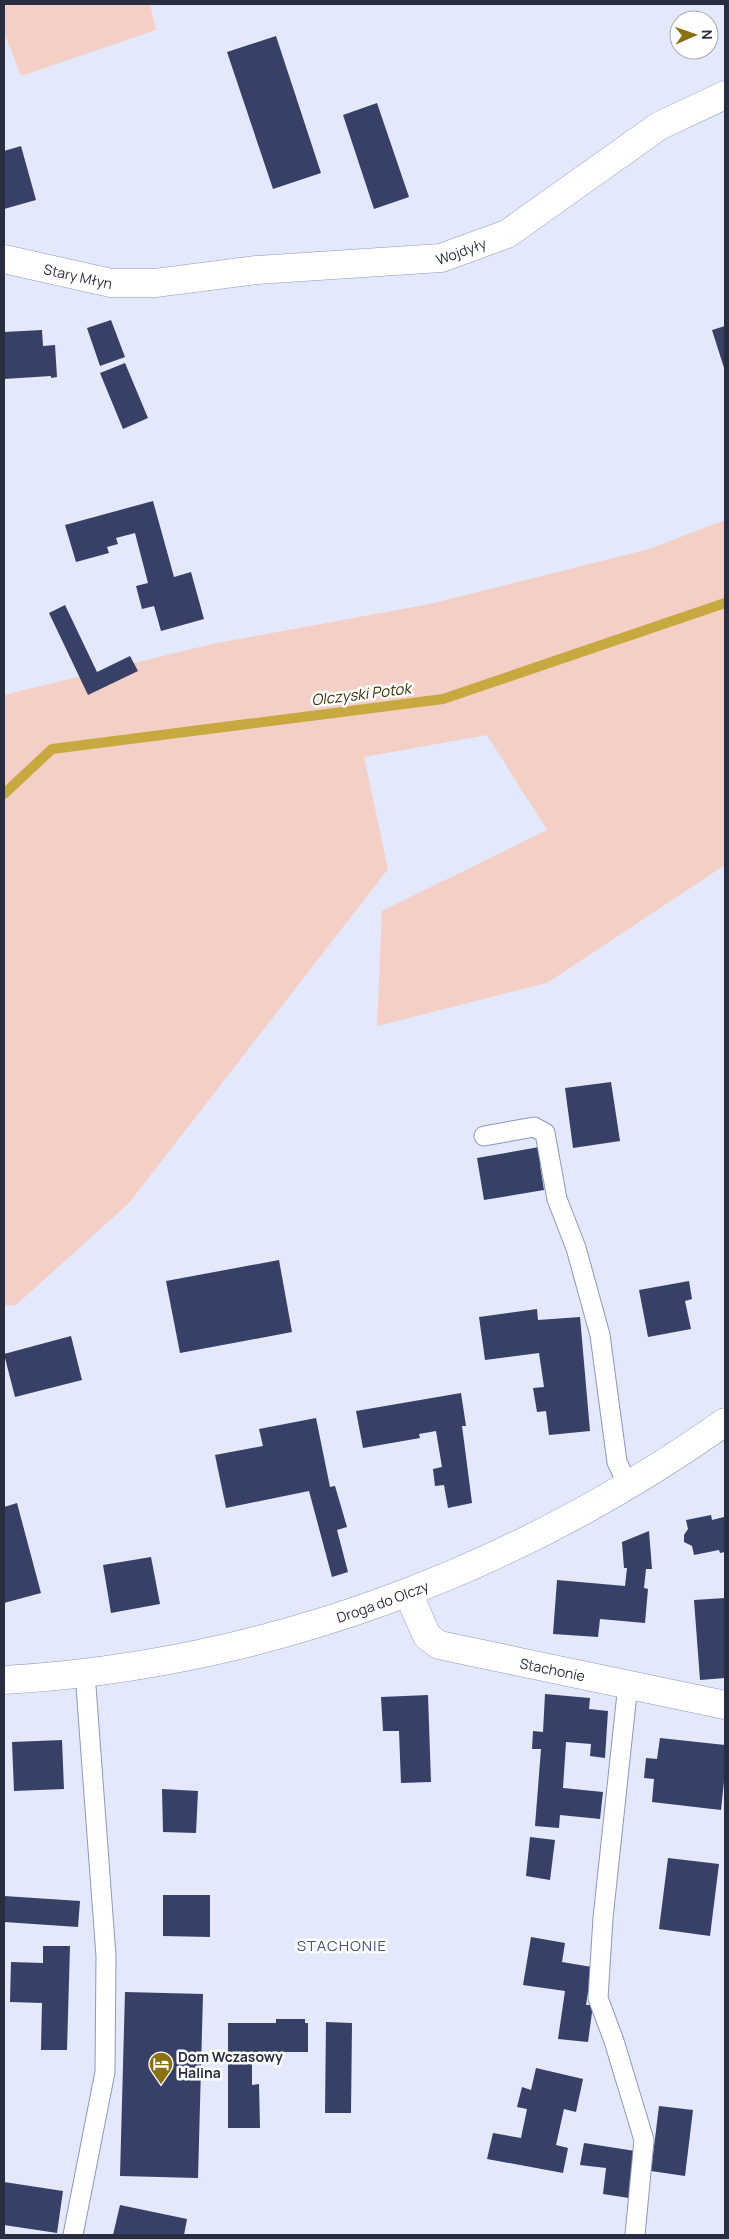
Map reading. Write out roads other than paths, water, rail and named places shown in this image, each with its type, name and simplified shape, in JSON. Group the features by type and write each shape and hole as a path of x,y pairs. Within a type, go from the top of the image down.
{"street":[{"name":"Wojdyły","path":"155,283 256,270 441,258 507,234 659,126 725,95"},
{"name":"Stary Młyn","path":"4,259 111,283 155,283"},
{"name":"Droga do Olczy","path":"4,1680 85,1673 179,1659 240,1646 320,1623 408,1593 513,1547 628,1485 725,1422"},
{"name":"Stachonie","path":"408,1593 427,1636 439,1645 725,1705"}],"lane":[{"path":"484,1136 534,1127 545,1133 557,1199 576,1248 600,1335 617,1462 628,1485"},
{"path":"73,2235 105,2072 106,1956 85,1673"},
{"path":"628,1684 603,1918 598,1998 614,2041 644,2140 634,2235"}],"waterway":[{"name":"Olczyski Potok","path":"4,794 52,749 443,699 725,603"}],"place":[{"name":"Dom Wczasowy Halina","path":"161,2085"}],"district":[{"name":"STACHONIE","path":"342,1945"}]}
